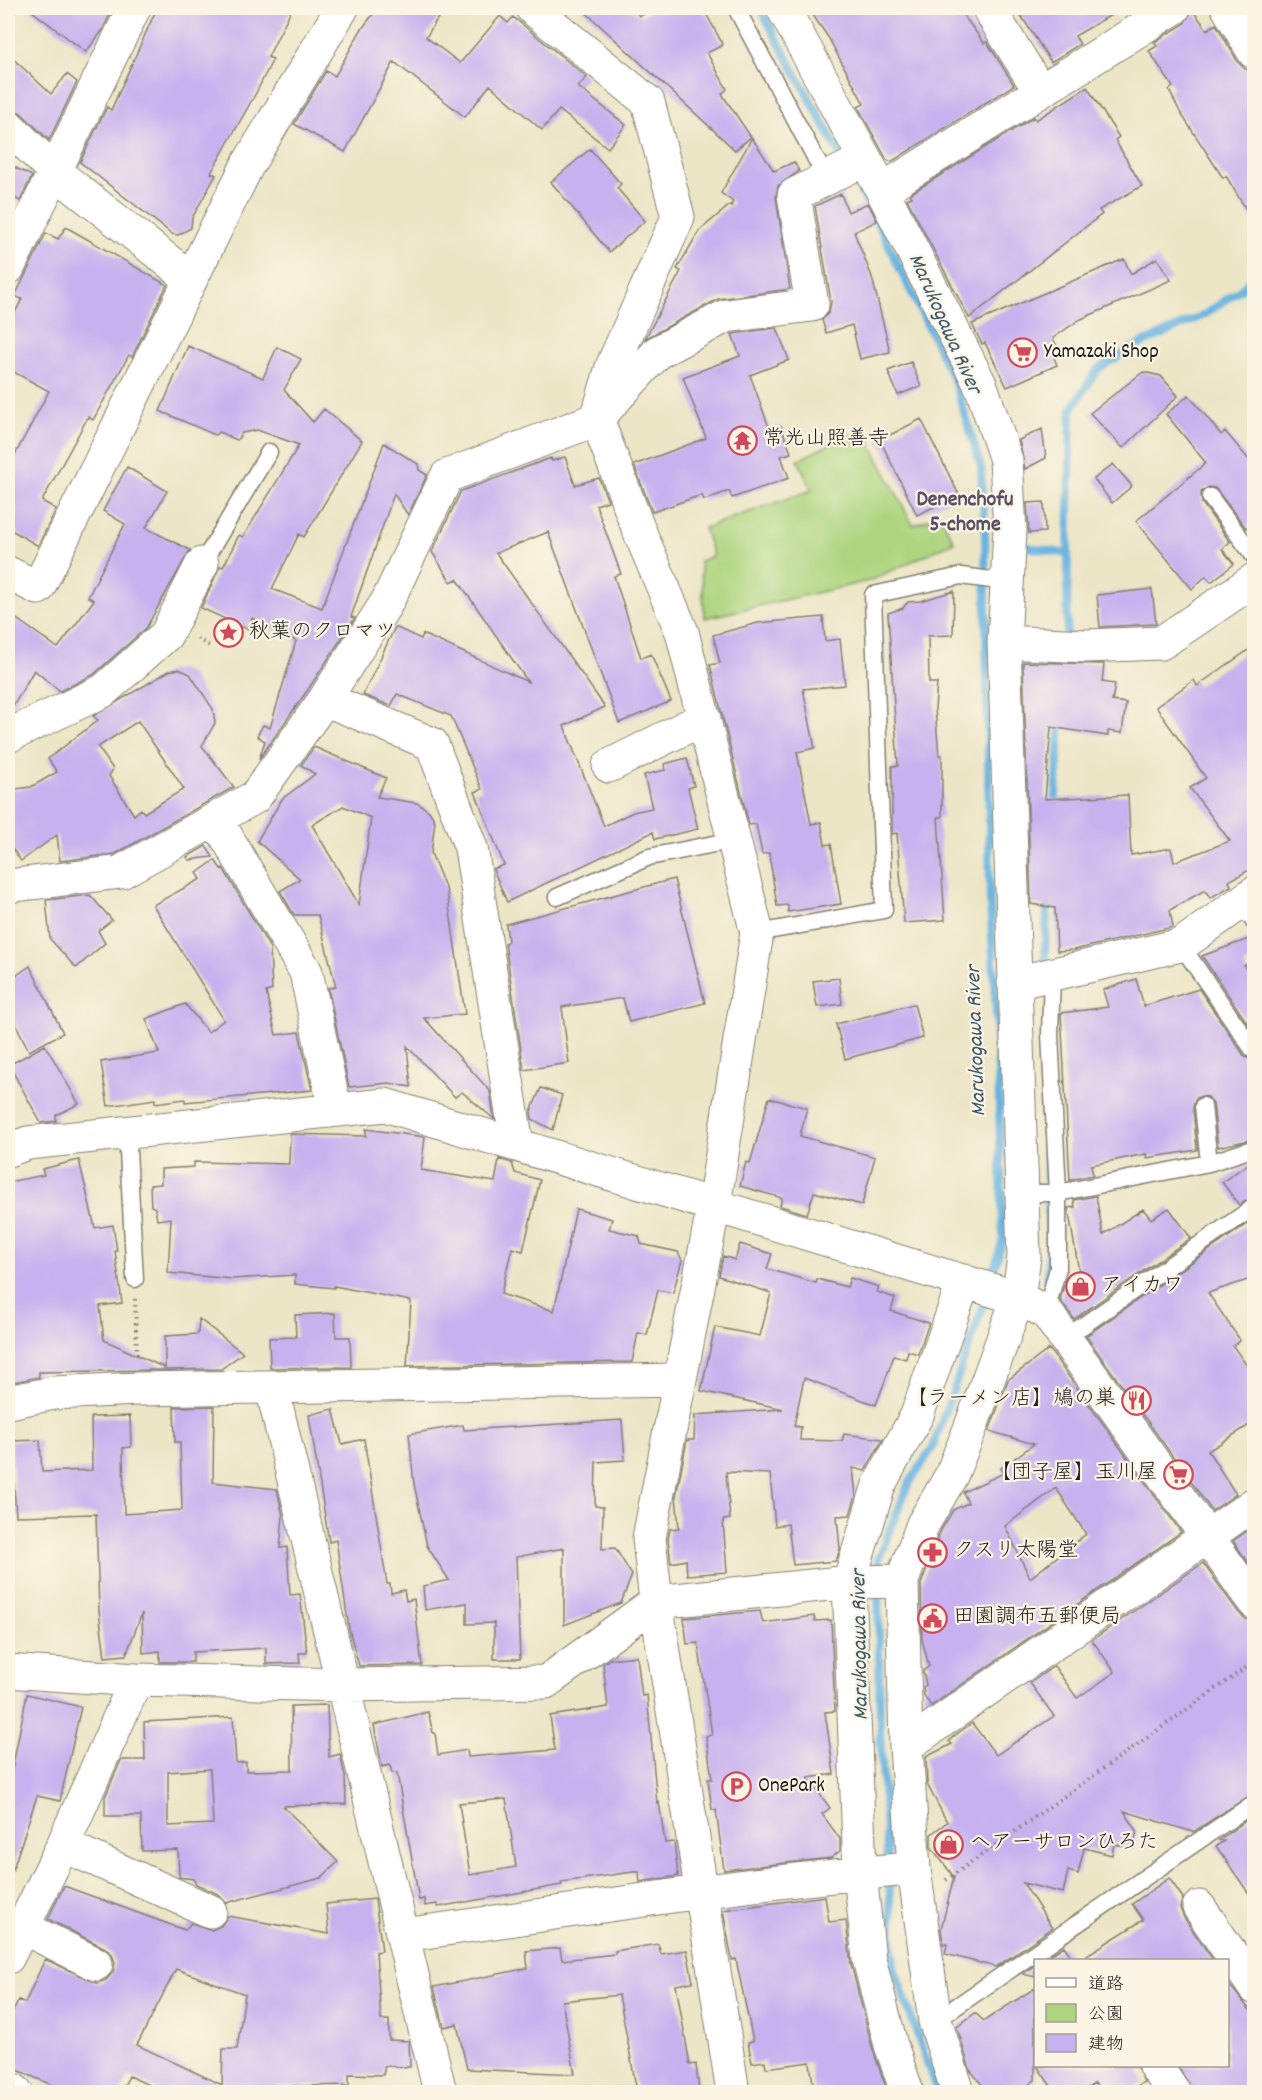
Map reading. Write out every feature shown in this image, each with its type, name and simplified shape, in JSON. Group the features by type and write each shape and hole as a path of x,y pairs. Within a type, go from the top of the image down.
{"street":[{"path":"8,268 134,8"},
{"path":"8,573 38,588 247,166 342,8"},
{"path":"532,8 648,102 678,217 612,367 597,419 638,528 682,632 757,933 714,1205 650,1538 656,1602 733,2092"},
{"path":"783,8 882,190 981,386 1006,460 1008,557 1004,642 1030,979 1042,1194 1024,1257 1032,1305 951,1476 923,1524 902,1581 906,1746 916,1884 947,2090"},
{"path":"882,190 1174,8"},
{"path":"1228,8 1254,52"},
{"path":"989,9 1040,92"},
{"path":"8,126 55,172 191,279"},
{"path":"8,886 122,872 255,797 325,699 387,602 447,476 597,419 658,352 726,316 812,305 794,195 865,159"},
{"path":"8,736 103,691 166,635 202,564"},
{"path":"1004,642 1071,645 1161,643 1254,580"},
{"path":"325,699 432,744 471,848 517,1145"},
{"path":"609,766 704,718"},
{"path":"216,819 306,972 335,1110"},
{"path":"1030,979 1181,945 1250,906"},
{"path":"8,1150 28,1143 385,1105 964,1281 1032,1305 1065,1338 1254,1602"},
{"path":"907,2092 891,2044 869,1959 860,1873 849,1582 879,1485 917,1414 964,1281"},
{"path":"8,1402 54,1393 137,1389 680,1380"},
{"path":"273,1388 440,2092"},
{"path":"906,1746 1254,1504"},
{"path":"8,1671 136,1680 344,1684 546,1682 656,1602 849,1582 902,1581"},
{"path":"8,1958 63,1845 136,1680"},
{"path":"63,1845 210,1911"},
{"path":"403,1935 703,1892 860,1873 916,1884"},
{"path":"1199,1907 1254,1987"},
{"path":"22,1927 96,1964"},
{"path":"1156,2067 1174,2092"},
{"path":"8,2088 16,2092"}],"lane":[{"path":"736,8 830,176"},
{"path":"202,564 269,452"},
{"path":"1210,497 1254,556"},
{"path":"757,933 884,910 873,595 961,576 1008,557"},
{"path":"557,897 649,857 734,840"},
{"path":"1181,945 1254,1051"},
{"path":"1203,1106 1209,1163"},
{"path":"127,1132 135,1279"},
{"path":"1042,1194 1209,1163 1252,1149"},
{"path":"1065,1338 1254,1206"},
{"path":"935,2021 1254,1803"}],"path":[{"path":"135,1279 137,1389"},
{"path":"916,1884 1254,1662"}],"green space":[{"path":"850,434 857,443 867,437 913,525 940,515 954,542 869,581 705,618 700,561 713,556 704,528 812,490 798,460"}],"building":[{"path":"28,8 113,8 102,31 86,52"},
{"path":"157,8 292,8 268,57 273,59 211,173 216,175 192,218 191,228 178,235 172,234 80,162 107,107 111,110"},
{"path":"378,8 444,8 426,37 460,63 500,16 508,23 513,17 587,77 578,87 626,125 608,148 559,110 542,130 490,85 465,117 394,62 345,152 294,124 326,71 335,76 361,30"},
{"path":"581,8 630,8 640,16 656,8 703,8 723,45 707,53 727,89 722,94 751,137 735,150"},
{"path":"808,8 958,8 984,43 987,42 1014,85 891,162 887,160 858,107 864,104 828,37"},
{"path":"1016,8 1123,8 1075,36 1080,44 1051,62"},
{"path":"1192,9 1207,30 1216,24 1238,62 1245,69 1254,71 1254,223 1226,176 1223,178 1180,112 1169,90 1173,87 1149,51 1157,46 1154,42 1184,24"},
{"path":"8,54 51,94 67,74 77,82 49,140 21,113 8,108"},
{"path":"1087,87 1119,137 1115,140 1142,186 1099,210 1102,214 969,318 907,199 912,197 910,194 1034,117 1036,120"},
{"path":"752,138 774,171 794,162 799,171 778,186 776,197 790,289 718,299 645,339 681,271 677,269 699,231 730,205 732,207 733,202 721,193"},
{"path":"590,149 621,184 617,188 645,221 609,252 551,182"},
{"path":"8,164 32,176 20,201 8,195"},
{"path":"841,194 848,212 868,203 877,221 854,232 872,277 890,352 860,359 852,325 826,333 822,320 829,312 831,302 815,206"},
{"path":"66,227 167,285 132,357 129,355 93,420 88,417 42,501 56,509 38,546 8,528 8,468 49,391 8,369 8,326 22,299 15,296 46,233 58,239"},
{"path":"1157,258 1171,280 1079,320 1053,338 1057,347 1051,350 1057,365 1007,387 985,343 982,344 972,324 1124,259 1131,274"},
{"path":"777,328 789,360 750,375 770,430 781,426 791,453 781,456 789,478 732,498 729,491 704,500 702,495 652,512 634,465 706,438 683,377 740,356 732,334"},
{"path":"188,346 263,378 277,347 301,359 284,390 313,422 324,409 362,441 304,537 299,534 272,589 322,608 384,443 418,464 419,470 427,475 408,515 394,494 351,617 355,618 259,759 265,741 257,736 263,725 270,728 296,641 252,618 247,629 201,608 220,566 223,567 239,535 243,537 299,445 257,430 242,433 237,440 219,432 215,435 160,411"},
{"path":"911,362 921,386 898,395 888,371"},
{"path":"1143,372 1161,376 1178,396 1123,448 1090,413"},
{"path":"1189,395 1221,435 1225,431 1254,466 1254,521 1246,528 1215,488 1208,487 1201,492 1202,503 1230,542 1222,549 1234,564 1211,582 1206,576 1192,589 1136,521 1206,463 1166,414"},
{"path":"921,419 959,495 917,515 880,440"},
{"path":"1042,429 1046,458 1025,469 1019,440"},
{"path":"565,457 575,485 599,478 608,501 596,505 621,574 614,576 641,658 651,654 671,701 619,723 548,532 496,553 605,707 564,726 604,826 633,812 652,808 644,775 665,770 664,764 687,758 694,786 688,788 698,829 655,839 653,832 507,902 493,869 504,865 475,792 482,789 451,716 397,694 391,706 363,695 395,627 421,639 423,634 528,682 457,579 451,582 432,552 461,491 551,458 552,461"},
{"path":"1113,464 1132,486 1112,503 1094,479"},
{"path":"127,467 167,491 146,528 190,550 146,628 93,675 60,691 34,670 8,715 8,613 58,648 94,600 88,597 125,524 103,511"},
{"path":"1044,502 1045,532 1029,533 1027,503"},
{"path":"1152,589 1156,624 1100,627 1097,595"},
{"path":"954,591 953,635 928,636 929,683 937,683 935,709 939,755 942,755 942,817 938,817 945,920 904,923 897,833 892,834 892,766 898,766 888,613 903,608 908,602 920,601"},
{"path":"823,617 825,641 840,639 845,685 803,689 815,748 797,752 811,824 821,822 825,845 831,844 841,904 788,912 788,905 777,906 769,853 762,854 756,824 749,825 710,665 720,663 713,635 758,623"},
{"path":"1254,646 1254,874 1251,869 1229,881 1231,886 1210,898 1205,890 1170,910 1173,927 1074,950 1057,951 1055,908 1031,904 1023,662 1104,664 1102,682 1115,684 1112,701 1126,703 1122,733 1108,731 1108,736 1051,727 1045,799 1128,795 1131,855 1171,848 1174,862 1230,841 1190,788 1206,778 1156,707 1194,680 1197,686"},
{"path":"179,669 190,674 213,709 215,723 202,746 234,787 115,854 60,861 57,835 21,861 8,843 8,790 31,787 57,772 48,759 98,720 93,716 169,671","holes":["138,721 184,789 144,813 141,809 134,815 109,776 113,769 98,747"]},
{"path":"314,747 386,778 377,797 417,803 429,811 435,821 431,853 447,892 465,1014 424,1018 490,1091 494,1119 462,1092 455,1097 407,1046 411,1087 389,1083 349,1087 328,988 336,987 318,915 294,915 280,891 300,879 257,841 282,799 315,774 301,765","holes":["343,806 371,818 359,905 312,825"]},
{"path":"206,846 213,857 189,860 187,857"},
{"path":"215,860 221,869 223,868 270,948 272,990 266,992 276,1035 299,1032 312,1090 185,1102 185,1099 155,1103 155,1099 108,1106 101,1062 159,1053 146,1019 185,1004 208,1032 224,1020 153,905 201,879 197,873"},
{"path":"674,879 705,1003 629,1022 623,998 562,1007 569,1063 524,1070 505,943 508,941 506,924"},
{"path":"90,895 112,920 98,931 105,943 76,968 50,939 46,900"},
{"path":"1254,937 1254,958 1244,966 1254,982 1254,1033 1202,956"},
{"path":"30,966 63,1033 29,1051 8,1008 8,981"},
{"path":"839,978 842,1004 817,1007 813,981"},
{"path":"1136,979 1144,1006 1199,989 1245,1057 1254,1061 1254,1139 1218,1147 1213,1104 1208,1097 1201,1096 1196,1098 1193,1107 1197,1150 1147,1158 1146,1154 1091,1165 1093,1175 1070,1180 1061,1013 1108,1007 1103,990"},
{"path":"914,1004 923,1038 845,1059 836,1024"},
{"path":"45,1045 79,1104 56,1115 56,1121 41,1123 9,1065"},
{"path":"541,1088 562,1095 553,1130 532,1119 531,1111"},
{"path":"769,1098 807,1108 800,1136 875,1157 862,1205 814,1192 807,1214 780,1206 782,1198 740,1186 746,1162 750,1163"},
{"path":"366,1129 425,1137 421,1170 495,1182 499,1159 512,1163 515,1173 540,1180 523,1251 512,1248 501,1294 554,1311 576,1209 612,1219 609,1229 639,1236 641,1244 678,1252 682,1260 673,1293 658,1290 647,1335 638,1333 632,1362 407,1366 411,1301 334,1286 334,1288 295,1284 295,1275 232,1279 168,1273 171,1218 157,1220 155,1208 151,1206 150,1185 161,1184 161,1169 194,1167 194,1162 289,1164 290,1134 366,1136"},
{"path":"79,1160 95,1228 113,1225 117,1251 115,1251 122,1303 100,1306 104,1340 165,1368 165,1336 198,1334 199,1319 243,1353 221,1369 39,1372 39,1377 8,1383 8,1182 44,1175 42,1169"},
{"path":"1254,1160 1254,1197 1239,1205 1222,1182"},
{"path":"1096,1196 1103,1235 1143,1209 1151,1219 1169,1208 1191,1238 1074,1319 1060,1300 1064,1285 1081,1283 1068,1208 1075,1207 1074,1200"},
{"path":"1254,1219 1254,1278 1208,1293 1240,1340 1233,1346 1254,1376 1254,1422 1208,1451 1236,1494 1212,1511 1086,1336"},
{"path":"740,1244 772,1254 767,1269 816,1283 817,1279 847,1287 850,1278 879,1287 877,1292 895,1298 891,1311 929,1323 918,1354 908,1351 906,1359 894,1356 876,1405 804,1378 794,1426 801,1427 800,1440 842,1441 844,1434 883,1439 865,1471 853,1468 856,1496 850,1515 837,1516 840,1549 836,1561 793,1565 788,1524 775,1526 770,1474 726,1472 730,1519 723,1520 727,1572 687,1575 686,1560 671,1563 668,1539 670,1529 679,1528 676,1496 687,1440 694,1440 695,1415 783,1409 701,1391 715,1327 760,1336 771,1293 719,1276 723,1256 735,1260"},
{"path":"335,1313 336,1337 350,1337 351,1367 270,1368 269,1338 296,1337 295,1315"},
{"path":"1049,1349 1181,1532 931,1706 924,1696 923,1687 926,1685 923,1671 929,1666 922,1640 921,1584 940,1532 953,1510 968,1503 963,1492 1004,1473 1001,1468 1034,1444 989,1431 1008,1380","holes":["1056,1488 1086,1534 1030,1578 1005,1526"]},
{"path":"214,1406 213,1482 277,1489 283,1516 280,1548 287,1547 290,1595 300,1594 307,1653 299,1653 300,1663 266,1664 266,1648 193,1652 193,1662 160,1662 160,1651 143,1653 142,1613 126,1655 105,1657 99,1611 96,1514 16,1516 11,1441 40,1440 42,1472 92,1470 91,1417 130,1416 131,1447 123,1448 124,1514 182,1510 180,1442 175,1442 174,1407"},
{"path":"333,1409 342,1444 364,1439 387,1584 390,1584 391,1593 404,1590 406,1601 414,1599 422,1665 359,1666 349,1629 336,1540 329,1542 309,1415"},
{"path":"622,1420 625,1460 596,1462 595,1506 603,1507 602,1549 615,1548 632,1575 621,1603 564,1625 564,1548 516,1557 520,1659 494,1659 494,1623 467,1624 467,1603 425,1610 423,1586 449,1580 427,1546 414,1484 409,1434 463,1425 464,1430"},
{"path":"1254,1526 1254,1571 1233,1541"},
{"path":"1203,1563 1239,1613 1246,1619 1254,1621 1254,1793 1193,1832 1124,1811 1137,1831 1133,1849 1114,1844 1112,1855 1084,1848 1078,1874 1068,1871 1063,1893 1023,1883 1052,1928 996,1967 945,1954 947,1944 943,1944 941,1929 954,1877 931,1847 931,1834 947,1822 927,1784 926,1757 952,1744 949,1741 972,1723 996,1755 1054,1716 1030,1683 1054,1666 1077,1698 1115,1672 1092,1640"},
{"path":"760,1611 763,1623 814,1616 815,1621 831,1620 835,1711 825,1712 834,1774 808,1778 830,1808 822,1814 840,1839 840,1851 831,1858 724,1870 716,1810 712,1810 708,1779 712,1779 706,1736 712,1735 698,1643 687,1644 684,1618"},
{"path":"637,1656 642,1696 647,1695 657,1803 659,1802 665,1843 674,1842 678,1876 640,1882 639,1872 633,1872 561,1882 562,1885 438,1907 437,1904 425,1906 424,1899 419,1900 397,1773 392,1773 390,1765 382,1767 374,1725 428,1712 433,1733 435,1733 438,1755 467,1750 468,1757 555,1750 550,1716 608,1707 603,1664 610,1659","holes":["506,1799 516,1867 470,1875 459,1803"]},
{"path":"27,1694 81,1707 60,1801 37,1796 12,1872 8,1871 8,1790"},
{"path":"327,1705 329,1757 340,1754 345,1776 346,1804 283,1806 338,1862 321,1878 226,1903 218,1894 196,1884 193,1879 179,1877 178,1850 142,1851 141,1816 105,1816 105,1797 121,1760 145,1760 144,1722 233,1717 236,1763 246,1762 246,1771 292,1770 291,1706","holes":["210,1769 213,1824 168,1826 168,1772"]},
{"path":"1254,1815 1254,1901 1216,1846 1224,1841 1219,1840"},
{"path":"1169,1878 1183,1898 1180,1908 1184,1918 1212,1959 1081,1959 1143,1920 1132,1904"},
{"path":"64,1886 185,1930 191,1923 212,1930 221,1926 228,1916 329,1934 326,1904 375,1899 382,1951 376,1952 381,2020 389,2020 389,2040 409,2041 410,2067 385,2066 383,2075 349,2074 349,2085 258,2087 258,2092 164,2092 129,2076 121,2092 68,2092 8,2066 8,2021 19,2000 25,2003 45,1959 97,1983 106,1980 113,1972 115,1963 112,1954 105,1948 48,1919","holes":["176,1969 245,1994 237,2049 223,2049 222,2085 137,2045"]},
{"path":"825,1896 829,1922 846,1920 851,1964 873,2050 887,2090 814,2092 810,2062 766,2068 765,2061 752,2063 748,2042 753,2041 736,1959 732,1960 723,1910"},
{"path":"658,1944 661,1954 687,1950 693,1982 676,1985 690,2065 696,2064 699,2092 637,2092 619,1995 562,2001 575,2074 467,2069 457,2024 444,2027 434,1987 528,1968 526,1951 560,1948 562,1960 615,1954 615,1951"},
{"path":"1064,1946 1073,1959 1044,1959"},
{"path":"1034,1966 1034,1977 1023,1974"},
{"path":"1229,1984 1254,2015 1254,2092 1193,2092 1179,2067 1229,2067"},
{"path":"1034,1989 1035,2080 1019,2092 988,2092 970,2070 957,2027 975,2013 984,2021"},
{"path":"1038,2067 1137,2067 1144,2082 1128,2092 1101,2092 1095,2083 1082,2092 1055,2092"}],"waterway":[{"name":"Marukogawa River","path":"760,8 845,163"},
{"name":"Marukogawa River","path":"851,174 954,380 981,467 985,534 990,902 996,1009 1003,1239 990,1283"},
{"path":"1016,545 1068,554 1071,410 1098,369 1132,348 1204,315 1244,287 1254,275"},
{"path":"1067,638 1068,554"},
{"path":"1055,808 1061,720"},
{"path":"1044,970 1048,896"},
{"path":"1045,1094 1049,1249 1047,1276"},
{"name":"Marukogawa River","path":"878,1574 878,1560 908,1485 933,1447 987,1295"},
{"name":"Marukogawa River","path":"878,1587 880,1733 888,1865"},
{"name":"Marukogawa River","path":"889,1878 894,1967 937,2092"}],"place":[{"name":"Yamazaki Shop","path":"1023,353"},
{"name":"常光山照善寺","path":"742,440"},
{"name":"秋葉のクロマツ","path":"228,633"},
{"name":"アイカワ","path":"1080,1287"},
{"name":"【ラーメン店】鳩の巣","path":"1137,1400"},
{"name":"【団子屋】玉川屋","path":"1179,1474"},
{"name":"クスリ太陽堂","path":"932,1552"},
{"name":"田園調布五郵便局","path":"932,1618"},
{"name":"OnePark","path":"737,1787"},
{"name":"ヘアーサロンひろた","path":"949,1844"}],"district":[{"name":"Denenchofu 5-chome","path":"965,512"}]}
